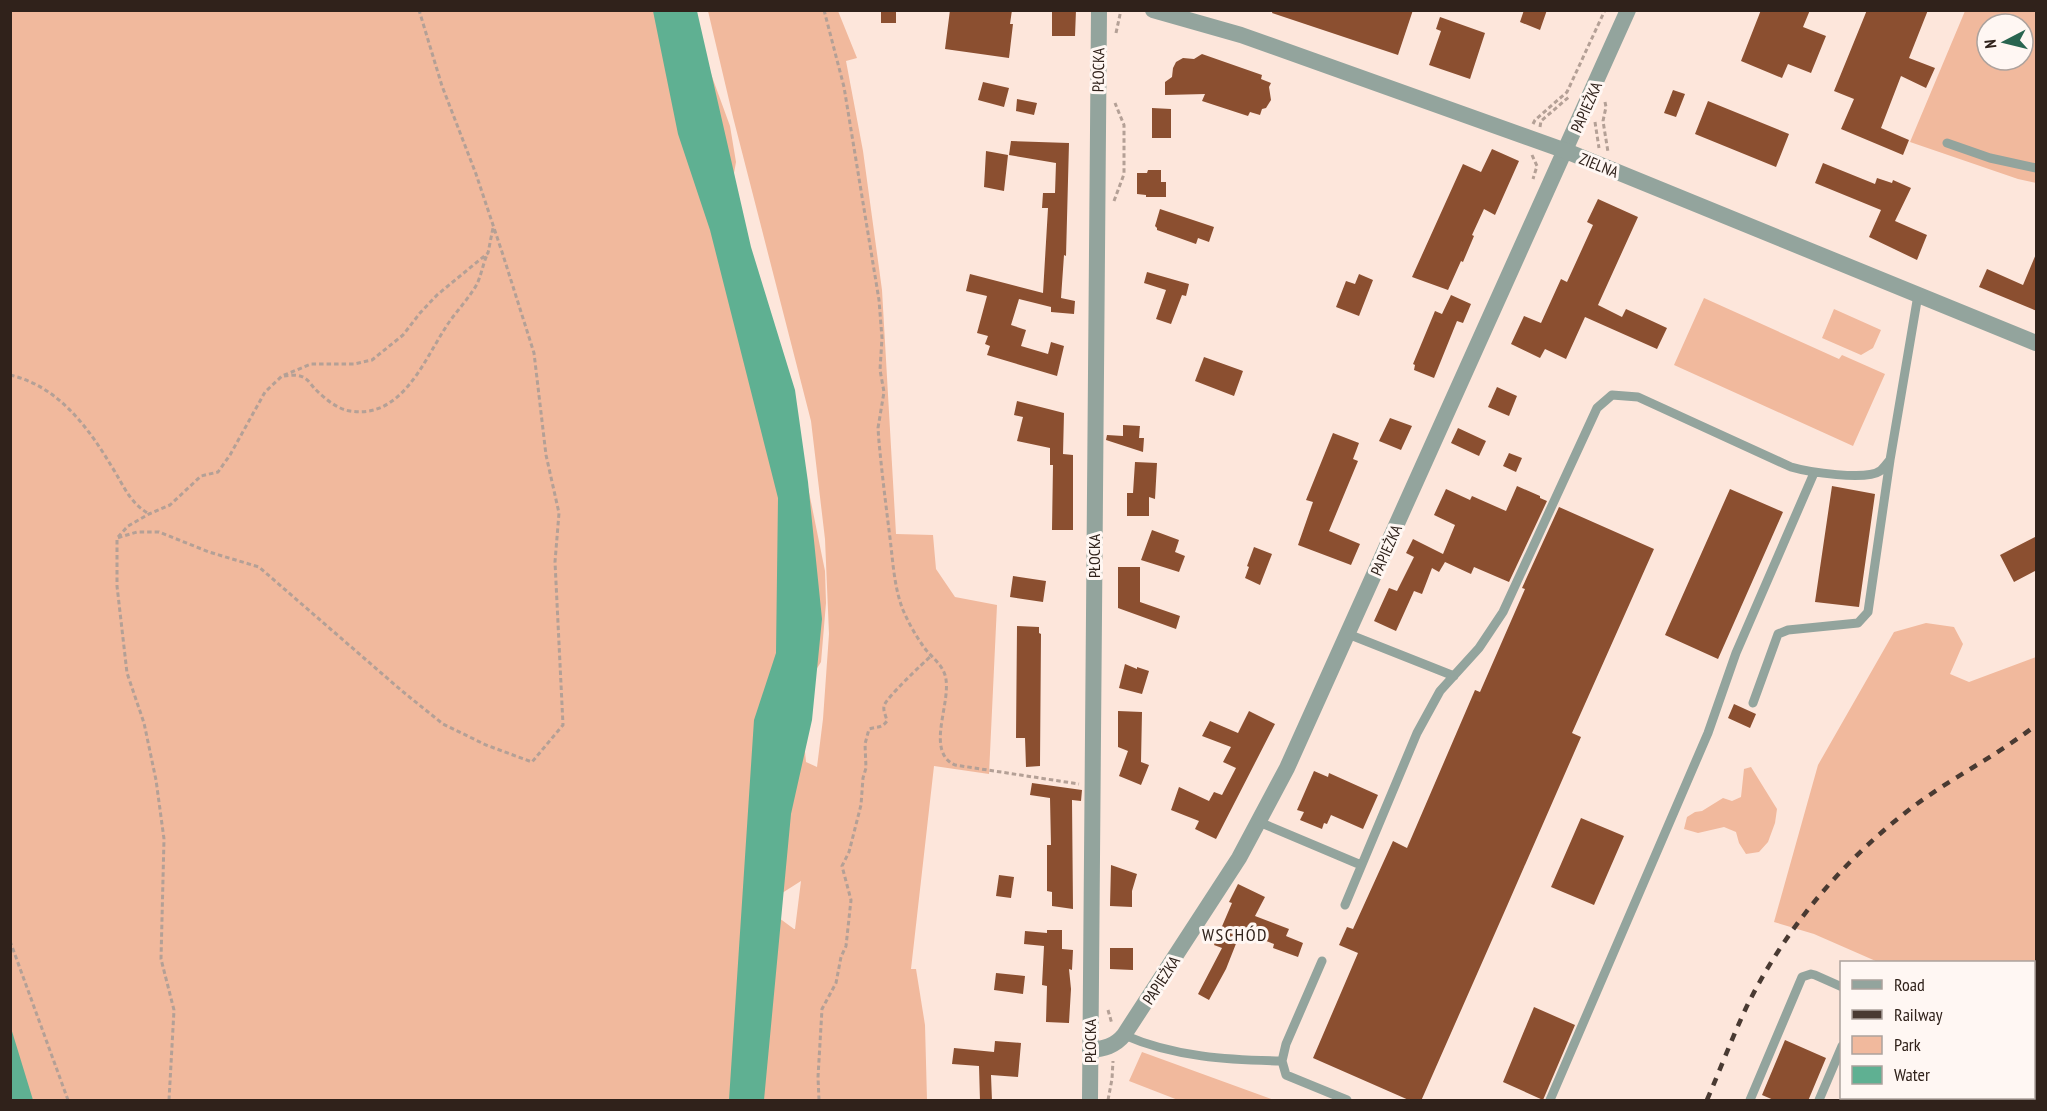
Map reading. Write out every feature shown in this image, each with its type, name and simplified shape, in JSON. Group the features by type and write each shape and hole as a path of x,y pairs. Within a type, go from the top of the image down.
{"street":[{"name":"PŁOCKA","path":"1090,1101 1099,10"},
{"name":"ZIELNA","path":"1153,10 1241,35 1533,147 1566,152 2037,343"},
{"name":"PAPIEŻKA","path":"1090,1050 1107,1048 1124,1035 1239,858 1259,822 1301,738 1628,10"}],"lane":[{"path":"1947,143 1990,158 2037,168"},
{"path":"1753,703 1778,634 1788,630 1858,623 1868,612 1890,460 1918,295"},
{"path":"1345,905 1417,733 1440,691 1479,648 1503,612 1597,408 1612,395 1638,397 1791,467 1814,473 1865,475 1879,472 1890,460"},
{"path":"1550,1101 1708,733 1736,653 1814,473"},
{"path":"1348,634 1454,676"},
{"path":"1259,822 1361,865"},
{"path":"1322,961 1286,1044 1282,1061 1286,1074 1347,1101"},
{"path":"1750,1101 1802,977 1811,974 1840,986"},
{"path":"1124,1035 1182,1054 1237,1060 1282,1061"},
{"path":"1819,1101 1840,1051"}],"path":[{"path":"117,538 137,532 159,532 209,552 259,567 402,691 443,723 486,745 532,762 563,724 555,562 559,513 546,454 534,353 476,174 442,87 419,10"},
{"path":"824,10 844,87 879,300 882,338 880,370 884,392 878,435 894,573 902,608 915,633 942,668 946,681 940,740 943,754 955,765 1077,784 1093,783"},
{"path":"1534,120 1567,92 1605,10"},
{"path":"1533,147 1541,121 1570,96 1580,78"},
{"path":"1570,86 1575,88"},
{"path":"1591,95 1604,101 1606,107 1603,121 1608,155"},
{"path":"282,376 296,375 306,378 325,398 337,407 349,411 366,411 382,406 399,396 418,374 456,311 475,289 492,240 493,224"},
{"path":"169,1101 174,1010 161,959 164,839 156,780 144,723 127,673 117,586 117,538 128,526 149,514 170,506 201,476 218,472 265,392 282,376 311,364 354,364 372,360 404,335 437,295 488,253"},
{"path":"10,375 43,388 79,417 112,466 135,506 149,514"},
{"path":"819,1101 822,1009 836,983 841,957 846,946 851,896 842,866 850,848 861,805 866,768 866,735 869,729 881,728 887,721 885,702 915,669 932,656"},
{"path":"10,941 68,1101"}],"green space":[{"path":"10,11 688,11 730,126 736,162 731,190 799,443 825,571 826,603 821,662 805,687 806,762 817,767 829,634 825,539 811,421 708,11 838,11 857,58 846,61 863,151 882,290 896,534 933,535 936,569 955,597 997,605 989,774 934,766 911,969 916,969 925,1025 927,1100 11,1100","holes":["801,881 795,929 775,915 779,895"]},
{"path":"1965,11 2036,11 2036,183 1910,142"},
{"path":"1704,298 1839,359 1842,355 1885,374 1853,446 1674,365"},
{"path":"1834,309 1881,330 1873,348 1861,355 1822,338"},
{"path":"1926,623 1954,627 1963,644 1950,674 1969,682 2036,657 2036,1100 1857,1100 2035,1099 2035,961 1876,961 1814,934 1774,922 1818,765 1894,632"},
{"path":"1751,767 1777,809 1768,842 1759,852 1746,854 1739,843 1736,832 1724,827 1698,833 1684,829 1687,817 1695,812 1702,811 1723,798 1732,801 1741,797 1744,769"},
{"path":"1142,1052 1274,1100 1178,1100 1129,1081"}],"water":[{"path":"653,11 697,11 751,247 795,390 808,482 822,619 812,720 791,814 764,1100 729,1100 754,720 776,653 778,498 710,230 678,134"},
{"path":"11,1028 33,1100 11,1100"}],"building":[{"path":"881,10 896,10 896,23 881,23"},
{"path":"950,10 1012,10 1010,24 1013,24 1009,58 945,49"},
{"path":"1052,10 1076,10 1075,36 1052,36"},
{"path":"1273,10 1413,10 1398,55 1272,13"},
{"path":"1524,10 1547,10 1540,30 1520,22"},
{"path":"1761,10 1810,10 1803,27 1826,36 1811,73 1788,64 1782,78 1741,61"},
{"path":"1867,10 1928,10 1909,58 1935,68 1926,88 1901,76 1881,128 1909,140 1903,155 1841,129 1854,99 1834,91"},
{"path":"1440,17 1485,33 1470,79 1429,65 1441,31 1436,29"},
{"path":"1202,54 1262,75 1261,79 1271,83 1269,87 1271,100 1266,108 1262,109 1260,115 1250,112 1248,116 1202,101 1205,94 1165,95 1165,82 1172,77 1176,62 1183,58 1194,59"},
{"path":"983,82 1009,88 1004,107 978,100"},
{"path":"1673,90 1685,94 1676,117 1664,113"},
{"path":"1017,99 1037,103 1034,115 1016,111"},
{"path":"1708,101 1789,134 1776,167 1695,134"},
{"path":"1152,108 1171,109 1171,138 1152,138"},
{"path":"1011,141 1069,143 1066,256 1064,255 1061,298 1075,301 1074,314 1051,312 1051,307 1019,299 1011,325 1026,330 1021,346 1048,354 1051,342 1064,346 1057,376 987,355 990,346 985,344 988,336 977,333 987,296 966,291 970,274 1043,293 1048,208 1042,208 1043,193 1055,193 1056,163 1009,155"},
{"path":"1492,149 1519,161 1495,215 1484,209 1463,262 1461,261 1448,290 1412,277 1463,164 1481,172"},
{"path":"986,151 1008,155 1004,191 984,187"},
{"path":"1823,163 1875,184 1877,178 1892,183 1893,180 1911,188 1895,221 1927,235 1917,260 1869,237 1881,210 1815,183"},
{"path":"1148,170 1161,170 1161,182 1166,182 1166,197 1146,197 1146,195 1137,194 1137,173 1147,173"},
{"path":"1598,199 1638,217 1598,305 1622,317 1626,309 1667,328 1657,349 1585,317 1566,359 1545,349 1540,358 1511,344 1524,316 1541,323 1561,279 1567,282 1593,225 1587,222"},
{"path":"1160,209 1214,227 1209,242 1198,238 1196,244 1157,230 1155,226"},
{"path":"2036,254 2037,311 1979,287 1987,269 2023,285"},
{"path":"1147,272 1189,284 1186,296 1182,295 1171,324 1156,319 1166,290 1144,283"},
{"path":"1359,274 1373,280 1359,316 1336,307 1346,281 1355,284"},
{"path":"1451,295 1471,304 1463,323 1457,321 1434,378 1414,370 1415,365 1413,364 1435,311 1442,314"},
{"path":"1204,357 1243,371 1234,396 1195,381"},
{"path":"1497,387 1517,396 1509,416 1488,407"},
{"path":"1017,401 1064,413 1063,454 1073,455 1073,530 1052,530 1053,465 1050,465 1050,448 1017,441 1023,417 1014,415"},
{"path":"1390,418 1412,426 1401,450 1379,441"},
{"path":"1123,425 1140,426 1139,438 1144,438 1143,452 1106,440 1107,435 1123,436"},
{"path":"1458,428 1486,441 1479,456 1451,443"},
{"path":"1333,433 1359,443 1353,459 1358,461 1329,531 1360,544 1351,565 1298,545 1313,502 1306,500"},
{"path":"1509,453 1522,458 1516,472 1503,466"},
{"path":"1135,462 1157,463 1155,499 1149,497 1149,516 1127,516 1127,493 1133,493"},
{"path":"1517,486 1547,501 1509,582 1474,567 1471,574 1445,562 1439,572 1432,568 1422,594 1414,591 1396,631 1374,621 1389,588 1397,591 1414,557 1406,553 1413,539 1443,554 1455,525 1434,515 1446,489 1470,500 1472,496 1506,511"},
{"path":"1832,486 1875,494 1859,607 1815,602"},
{"path":"1730,489 1783,512 1718,659 1665,635"},
{"path":"1559,507 1654,549 1572,733 1581,737 1507,906 1421,1101 1411,1101 1313,1058 1358,953 1339,945 1347,927 1353,929 1393,841 1407,848 1475,690 1480,692 1525,589 1522,588"},
{"path":"1152,530 1179,540 1175,552 1185,556 1179,572 1141,560"},
{"path":"2037,536 2037,570 2014,582 2000,555"},
{"path":"1254,547 1272,554 1260,585 1245,578"},
{"path":"1118,567 1140,567 1140,602 1180,616 1176,629 1118,608"},
{"path":"1013,576 1046,581 1043,602 1010,597"},
{"path":"1017,626 1039,627 1041,634 1040,766 1026,767 1025,738 1016,738"},
{"path":"1125,664 1149,671 1142,694 1119,688"},
{"path":"1734,704 1756,714 1750,728 1728,718"},
{"path":"1118,711 1142,712 1141,762 1149,765 1141,785 1119,776 1128,751 1118,747"},
{"path":"1249,711 1275,724 1216,839 1195,829 1199,821 1171,810 1179,787 1209,801 1214,792 1222,795 1236,768 1223,762 1231,747 1202,736 1210,721 1238,733"},
{"path":"1314,771 1328,777 1329,773 1378,795 1363,829 1331,815 1322,829 1300,820 1304,812 1297,810"},
{"path":"1032,783 1082,790 1081,801 1072,800 1073,909 1052,906 1052,892 1047,891 1047,845 1051,845 1050,798 1030,795"},
{"path":"1581,818 1624,836 1594,905 1551,887"},
{"path":"1111,865 1137,874 1132,891 1132,907 1110,906"},
{"path":"999,875 1014,877 1011,898 996,896"},
{"path":"1238,884 1265,897 1255,916 1289,929 1286,936 1303,943 1298,957 1273,948 1274,944 1241,931 1226,969 1209,1000 1198,994 1222,948 1214,945"},
{"path":"1047,930 1062,930 1062,949 1073,950 1072,970 1069,969 1071,989 1069,1023 1046,1022 1047,986 1042,985 1044,946 1024,944 1025,931 1047,933"},
{"path":"1110,948 1133,948 1133,970 1110,969"},
{"path":"996,973 1025,976 1023,994 994,990"},
{"path":"1534,1007 1575,1025 1543,1100 1503,1082"},
{"path":"1785,1040 1826,1058 1808,1101 1776,1101 1762,1095"},
{"path":"995,1041 1021,1043 1018,1077 991,1075 992,1101 980,1101 979,1066 952,1064 954,1048 994,1052"}],"railway":[{"path":"1707,1100 1746,1008 1779,950 1818,897 1864,849 1914,806 2036,725"}],"district":[{"name":"WSCHÓD","path":"1235,935"}]}
